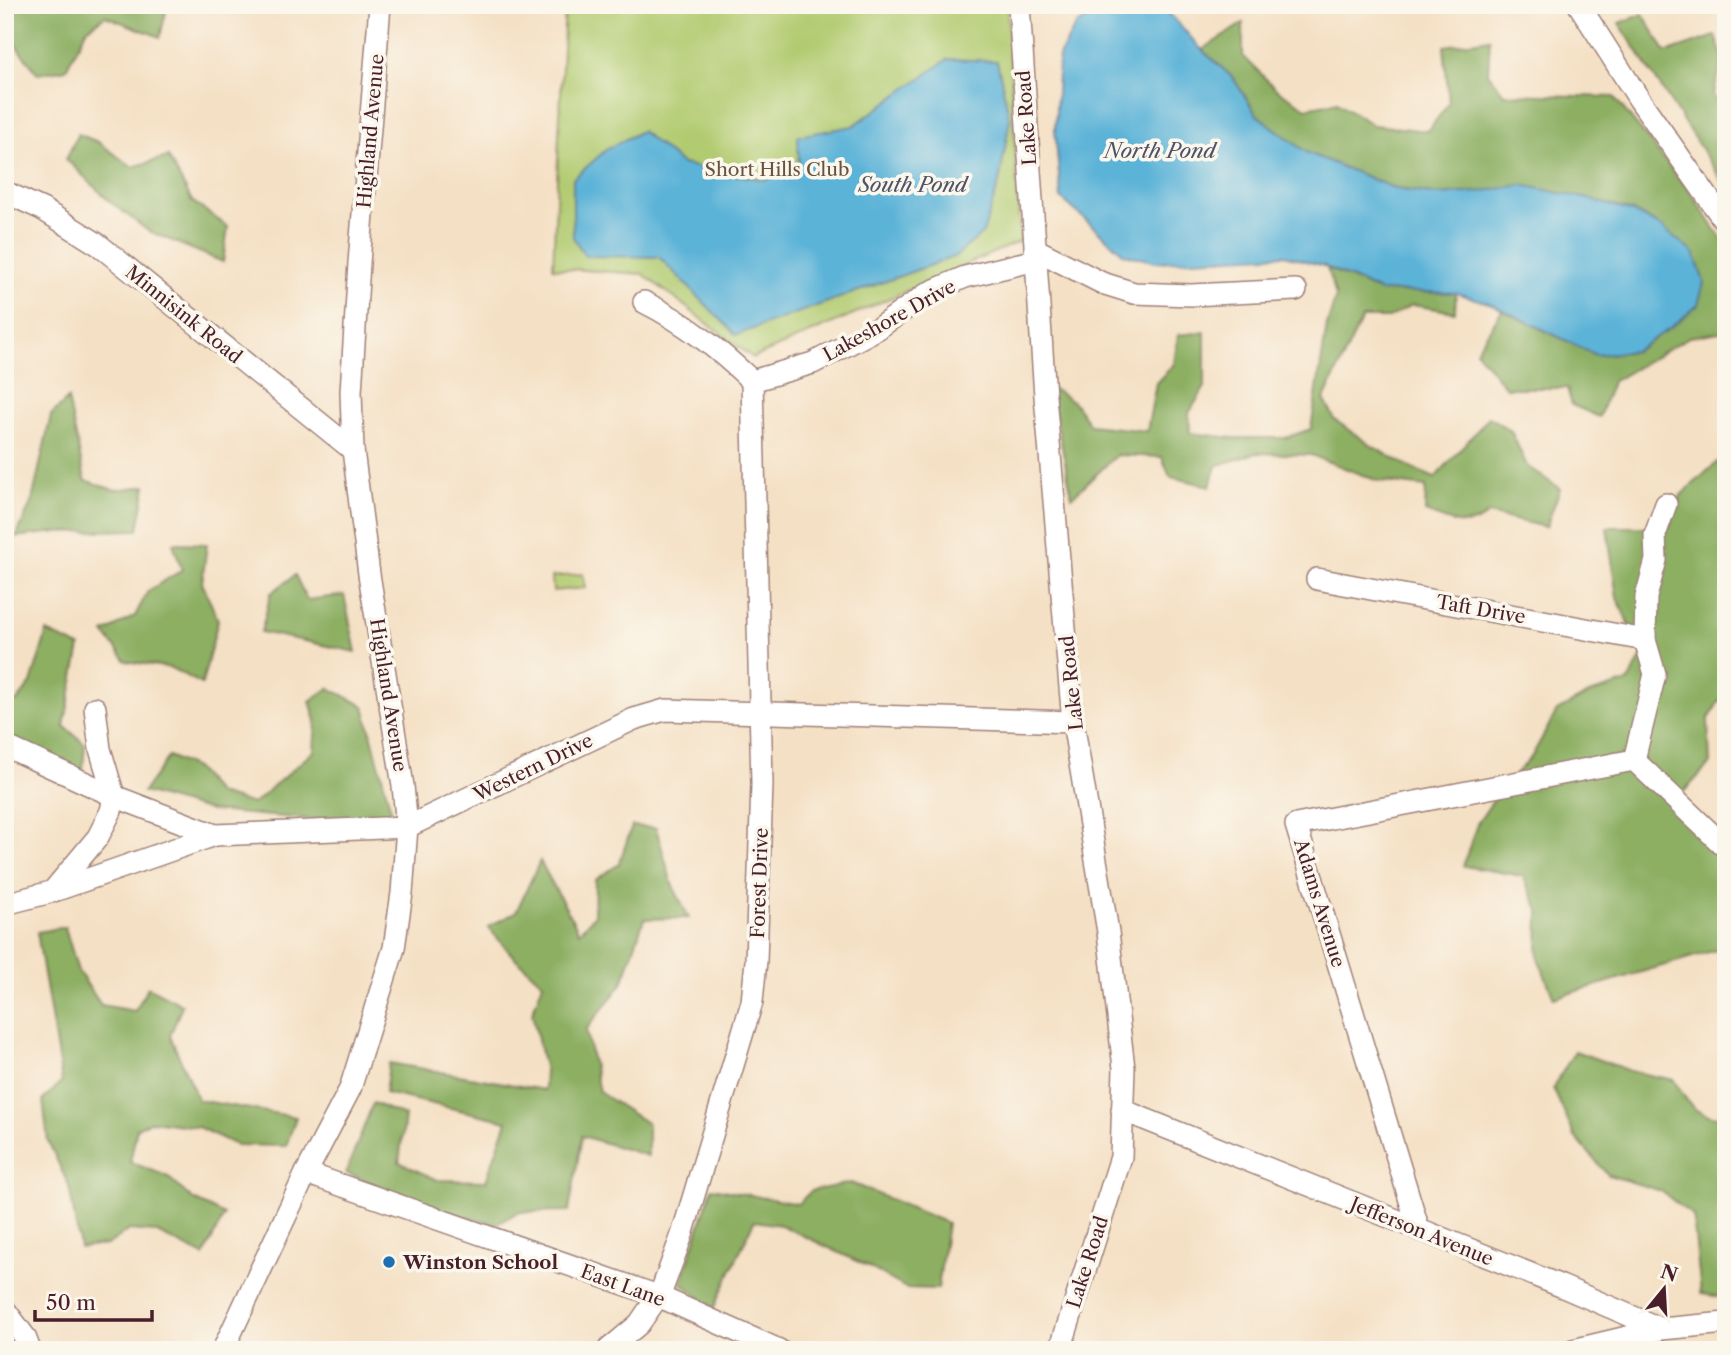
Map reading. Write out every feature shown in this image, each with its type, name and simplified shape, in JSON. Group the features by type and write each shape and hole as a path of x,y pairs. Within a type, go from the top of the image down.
{"street":[{"name":"Highland Avenue","path":"223,1350 306,1173 349,1089 394,948 402,893 407,827 403,786 369,574 353,450 351,371 380,5"},
{"name":"Lake Road","path":"1019,5 1045,396 1073,722 1108,932 1124,1069 1121,1157 1059,1350"},
{"path":"1579,5 1639,99 1726,223"},
{"name":"Minnisink Road","path":"5,192 42,209 99,245 353,450"},
{"path":"1035,255 1134,293 1191,295 1296,290"},
{"name":"Lakeshore Drive","path":"752,381 813,363 877,329 928,293 965,277 1035,255"},
{"path":"644,302 698,333 752,381"},
{"name":"Forest Drive","path":"608,1350 639,1324 658,1296 682,1235 752,1002 757,961 761,712 752,381"},
{"path":"1666,504 1655,535 1656,560 1646,597 1645,640 1655,674 1634,760 1726,848"},
{"name":"Taft Drive","path":"1317,579 1645,640"},
{"path":"51,892 98,837 111,810 114,796 100,749 95,708"},
{"name":"Western Drive","path":"5,904 51,892 215,835 407,827 634,719 665,710 1073,722"},
{"path":"5,749 14,750 114,796 215,835"},
{"name":"Adams Avenue","path":"1419,1230 1296,825 1634,760"},
{"name":"Jefferson Avenue","path":"1122,1110 1561,1286 1661,1329 1726,1323"},
{"name":"East Lane","path":"306,1173 658,1296 779,1350"},
{"path":"5,1310 25,1337 30,1350"},
{"path":"1573,1350 1661,1329"}],"green space":[{"path":"5,5 167,7 160,37 105,16 87,29 66,69 38,74 13,42 5,36"},
{"name":"Short Hills Club","path":"565,5 1007,5 1020,241 753,358 643,274 553,268"},
{"path":"1643,14 1666,53 1715,36 1723,58 1713,95 1726,120 1726,187 1619,23"},
{"path":"1243,23 1243,56 1276,89 1306,108 1337,102 1373,125 1428,131 1449,103 1444,46 1490,39 1488,73 1504,94 1614,97 1691,193 1726,245 1726,331 1689,337 1612,382 1599,417 1572,405 1567,388 1506,388 1476,351 1502,310 1596,355 1635,351 1669,329 1697,305 1662,227 1634,212 1585,198 1478,192 1438,195 1396,189 1305,152 1257,115 1233,78 1202,50"},
{"path":"78,134 98,142 132,167 168,157 192,201 228,227 223,262 148,231 108,200 66,159"},
{"path":"1327,268 1379,291 1456,293 1455,312 1412,305 1389,318 1362,318 1324,399 1335,420 1372,446 1435,478 1489,417 1511,431 1527,466 1560,489 1546,527 1488,514 1473,523 1450,521 1425,512 1426,487 1378,481 1311,455 1256,453 1216,466 1210,486 1170,477 1162,457 1117,455 1072,497 1050,387 1074,402 1090,425 1147,431 1156,383 1174,364 1178,335 1205,332 1205,387 1189,413 1190,433 1233,438 1285,438 1311,429 1327,325 1336,296"},
{"path":"68,399 85,480 114,490 146,486 138,530 57,532 16,537 32,501 51,415"},
{"path":"1726,454 1726,689 1708,720 1710,764 1671,805 1726,856 1726,947 1554,998 1538,958 1539,910 1523,876 1463,866 1477,824 1497,795 1532,756 1557,711 1589,694 1628,682 1643,654 1617,598 1607,527 1669,527 1681,495"},
{"path":"173,543 207,544 202,583 218,620 202,684 171,668 126,661 104,633 135,616 148,591 182,570"},
{"path":"583,574 585,588 553,591 552,577"},
{"path":"295,575 307,600 344,595 356,652 261,632 271,593"},
{"path":"47,632 80,647 64,726 85,744 83,770 5,742 5,701 17,701 31,683"},
{"path":"329,688 364,706 392,814 319,820 211,811 143,792 169,756 195,768 218,794 253,804 314,751 316,721 310,701"},
{"path":"632,826 656,828 672,884 689,918 644,919 622,984 586,1030 599,1092 648,1124 648,1156 582,1136 569,1211 518,1212 497,1224 440,1211 346,1173 373,1103 405,1116 399,1162 437,1180 486,1181 507,1121 385,1093 389,1063 544,1090 545,1071 532,1013 543,983 513,956 488,927 516,912 540,861 579,932 594,916 595,880 619,864"},
{"path":"65,927 78,971 101,1005 135,1011 148,987 182,1005 170,1036 198,1100 296,1117 286,1146 236,1145 198,1127 151,1121 137,1128 130,1162 167,1176 192,1199 224,1215 204,1256 155,1232 129,1230 107,1245 80,1248 69,1186 48,1141 43,1100 62,1082 37,932"},
{"path":"1575,1051 1630,1071 1674,1080 1694,1108 1707,1115 1726,1117 1726,1167 1719,1191 1726,1196 1726,1298 1701,1294 1693,1216 1661,1191 1608,1175 1575,1137 1553,1088"},
{"path":"851,1183 947,1223 938,1289 906,1288 781,1225 754,1221 714,1308 681,1283 712,1188 798,1204 811,1191"}],"water":[{"name":"North Pond","path":"1115,5 1154,5 1169,13 1202,50 1233,78 1257,115 1306,152 1396,189 1438,195 1522,185 1585,198 1633,212 1662,227 1694,253 1704,282 1698,305 1669,329 1635,351 1596,355 1489,303 1456,293 1379,291 1324,266 1284,255 1156,262 1124,254 1061,198 1055,129 1059,56 1076,25"},
{"name":"South Pond","path":"948,59 997,61 1010,119 999,183 983,233 956,256 736,335 659,257 585,256 573,237 573,179 607,149 641,131 682,164 764,180 799,170 798,136 853,126"}],"place":[{"name":"Winston School","path":"389,1262"}]}
